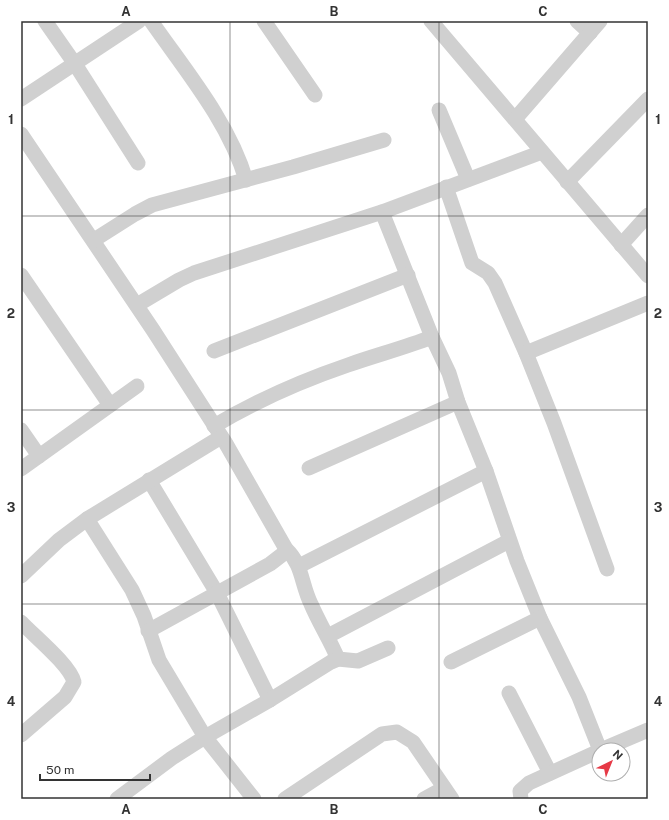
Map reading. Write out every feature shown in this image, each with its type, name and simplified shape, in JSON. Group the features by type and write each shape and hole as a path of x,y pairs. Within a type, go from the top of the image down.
{"street":[{"path":"45,21 75,64 138,163"},
{"path":"21,99 139,21"},
{"path":"151,21 230,139 241,161 246,180"},
{"path":"264,21 315,95"},
{"path":"431,21 516,118 542,152 648,276"},
{"path":"577,21 590,33"},
{"path":"516,118 600,21"},
{"path":"568,182 648,99"},
{"path":"439,110 468,179"},
{"path":"21,134 137,305 218,432 286,549 299,566 307,595 338,659"},
{"path":"94,240 152,205 246,180 384,140"},
{"path":"137,305 178,280 194,273 382,212 542,152"},
{"path":"446,187 472,263 488,273 496,283 526,353 606,569"},
{"path":"382,212 432,337 449,373 458,402 486,471 509,541 540,618 579,697 597,742"},
{"path":"621,245 648,215"},
{"path":"21,275 110,406"},
{"path":"214,351 408,275"},
{"path":"526,353 648,303"},
{"path":"21,576 59,540 87,519 149,480 218,432 244,409 297,385 347,365 432,337"},
{"path":"21,469 137,386"},
{"path":"308,468 458,402"},
{"path":"21,430 39,456"},
{"path":"299,566 486,471"},
{"path":"149,480 217,594 270,700"},
{"path":"87,519 132,590 142,610 148,631 166,674 205,737 254,799"},
{"path":"328,636 509,541"},
{"path":"148,631 270,564 283,554 286,549"},
{"path":"451,662 540,618"},
{"path":"21,622 62,663 73,676 74,682 64,697 21,735"},
{"path":"116,799 172,758 205,737 270,700 327,664 338,659 358,661 388,648"},
{"path":"509,692 550,773"},
{"path":"619,742 648,730"},
{"path":"285,799 382,734 391,732 397,732 413,742 448,793 424,799"},
{"path":"521,799 520,791 522,787 591,754"}]}
